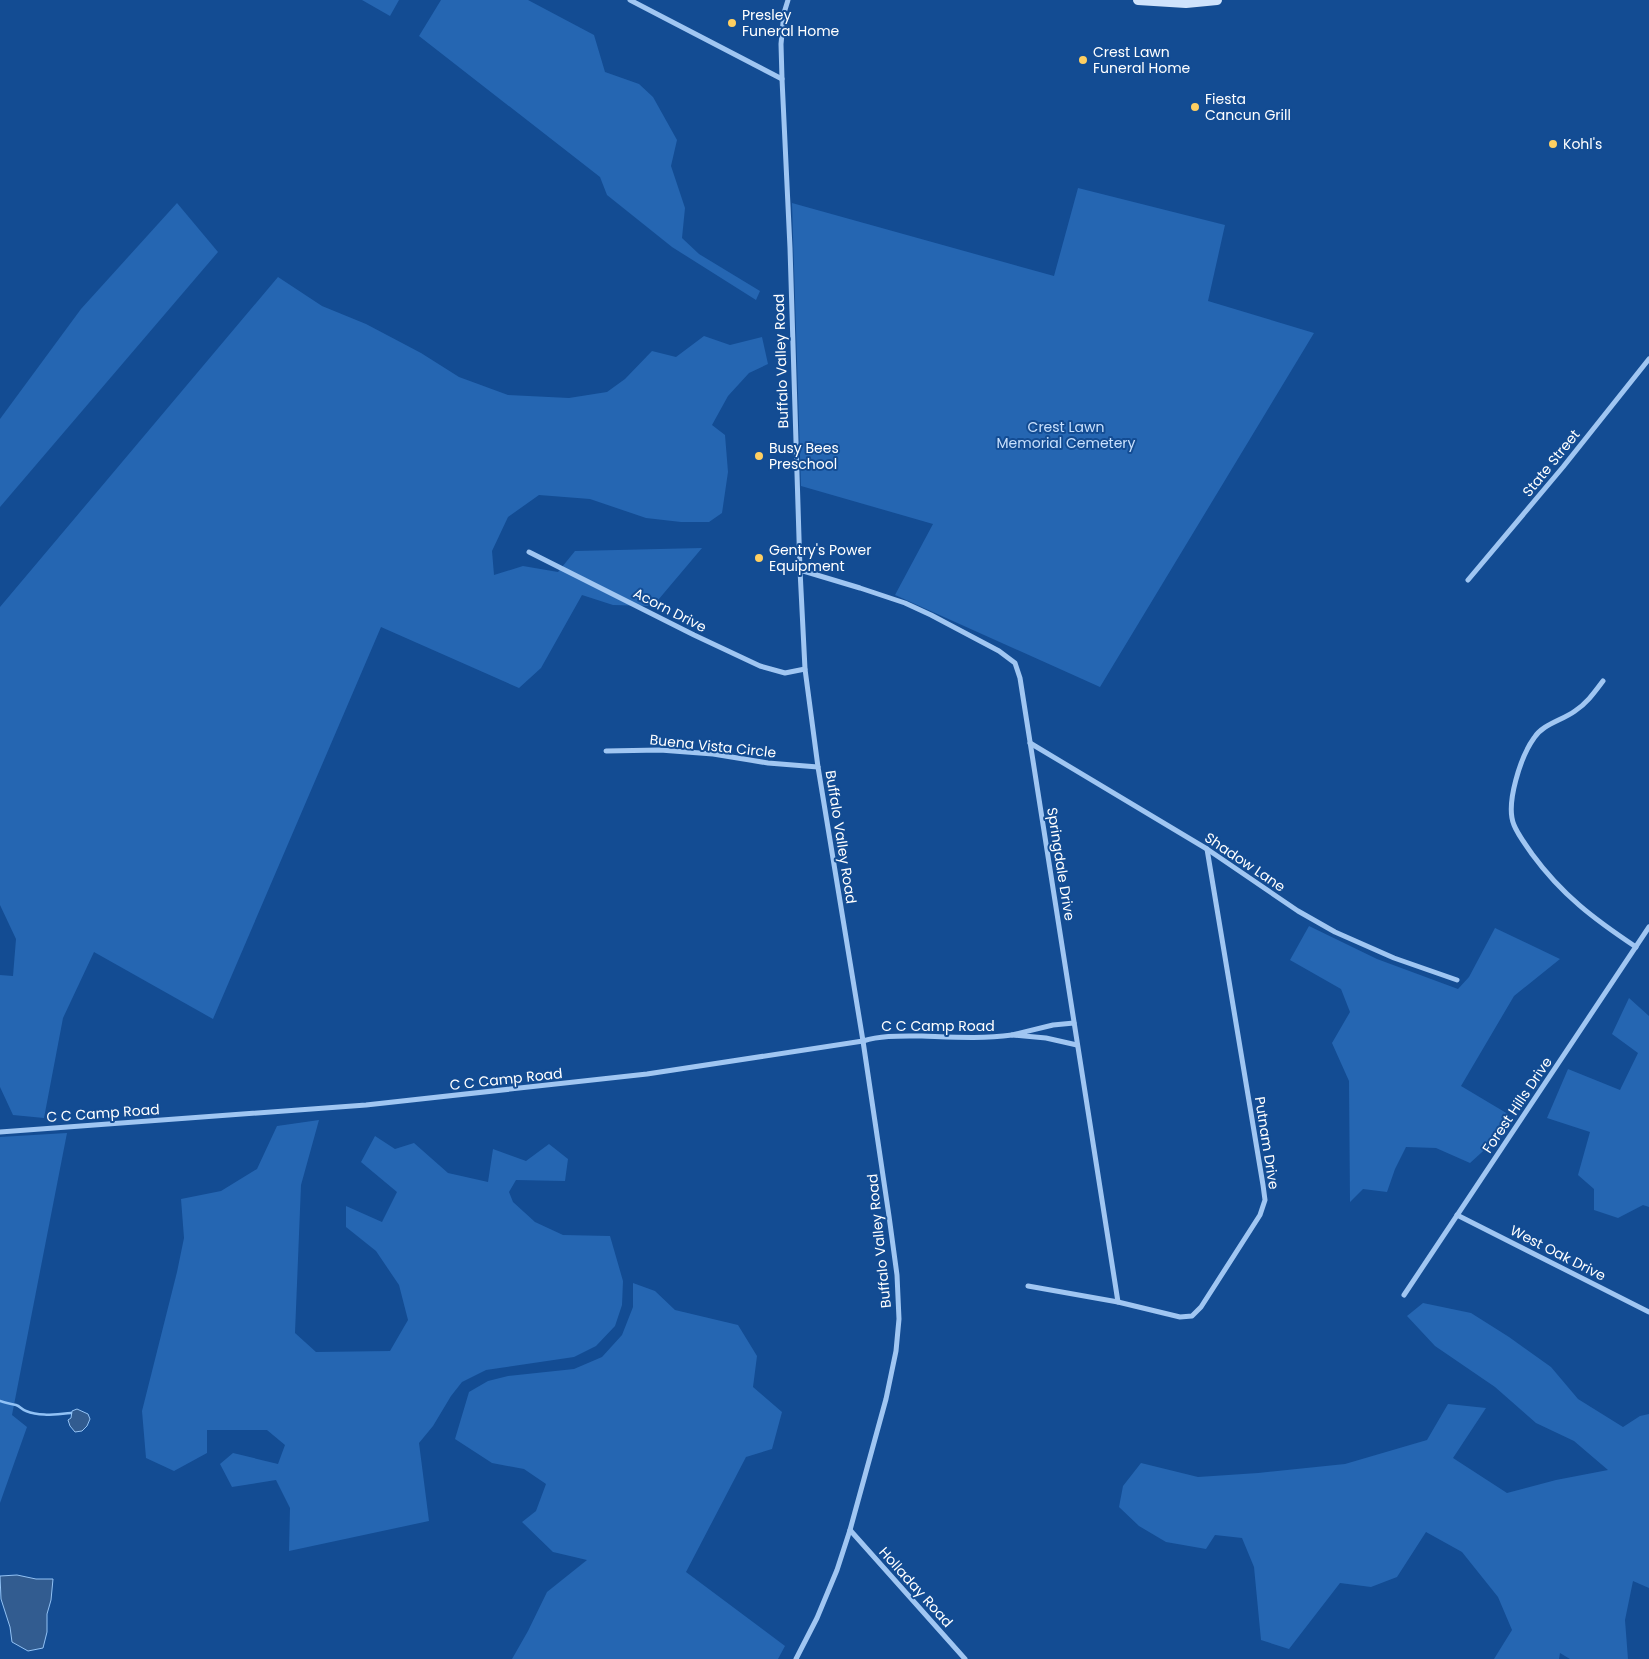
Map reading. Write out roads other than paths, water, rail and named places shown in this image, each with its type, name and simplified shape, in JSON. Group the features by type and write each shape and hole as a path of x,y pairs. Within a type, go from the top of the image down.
{"street":[{"path":"630,0 782,80"},
{"name":"Buffalo Valley Road","path":"788,0 784,13 781,44 790,248 800,570 806,669 818,767 863,1041 897,1275 899,1319 896,1350 886,1399 850,1530 837,1570 817,1618 796,1659"},
{"path":"1138,0 1186,3 1217,0"},
{"name":"State Street","path":"1468,580 1563,467 1649,359"},
{"name":"Acorn Drive","path":"529,552 760,666 785,673 806,669"},
{"name":"Springdale Drive","path":"800,570 905,603 932,615 999,651 1014,663 1020,678 1118,1302"},
{"path":"1603,681 1588,702 1546,726 1535,736 1526,751 1516,782 1512,805 1513,824 1526,846 1561,890 1591,916 1636,947"},
{"name":"Shadow Lane","path":"1030,743 1207,849 1298,911 1335,932 1394,958 1457,980"},
{"name":"Buena Vista Circle","path":"606,751 669,751 713,754 768,763 818,767"},
{"name":"Putnam Drive","path":"1028,1286 1118,1302 1180,1317 1192,1316 1201,1307 1260,1215 1265,1200 1207,849"},
{"name":"Forest Hills Drive","path":"1404,1295 1649,927"},
{"path":"1012,1035 1054,1025 1074,1023"},
{"path":"1012,1035 1052,1039 1077,1045"},
{"name":"C C Camp Road","path":"0,1132 366,1105 647,1074 863,1041 875,1037 984,1038 1012,1035"},
{"name":"West Oak Drive","path":"1457,1215 1649,1312"},
{"name":"Holladay Road","path":"850,1530 965,1659"}],"waterway":[{"path":"0,1401 19,1406 37,1414 71,1413"}],"place":[{"name":"Presley Funeral Home","path":"732,23"},
{"name":"Crest Lawn Funeral Home","path":"1083,60"},
{"name":"Fiesta Cancun Grill","path":"1195,107"},
{"name":"Kohl's","path":"1553,144"},
{"name":"Busy Bees Preschool","path":"759,456"},
{"name":"Gentry's Power Equipment","path":"759,558"}],"park label":[{"name":"Crest Lawn Memorial Cemetery","path":"1066,436"}]}
